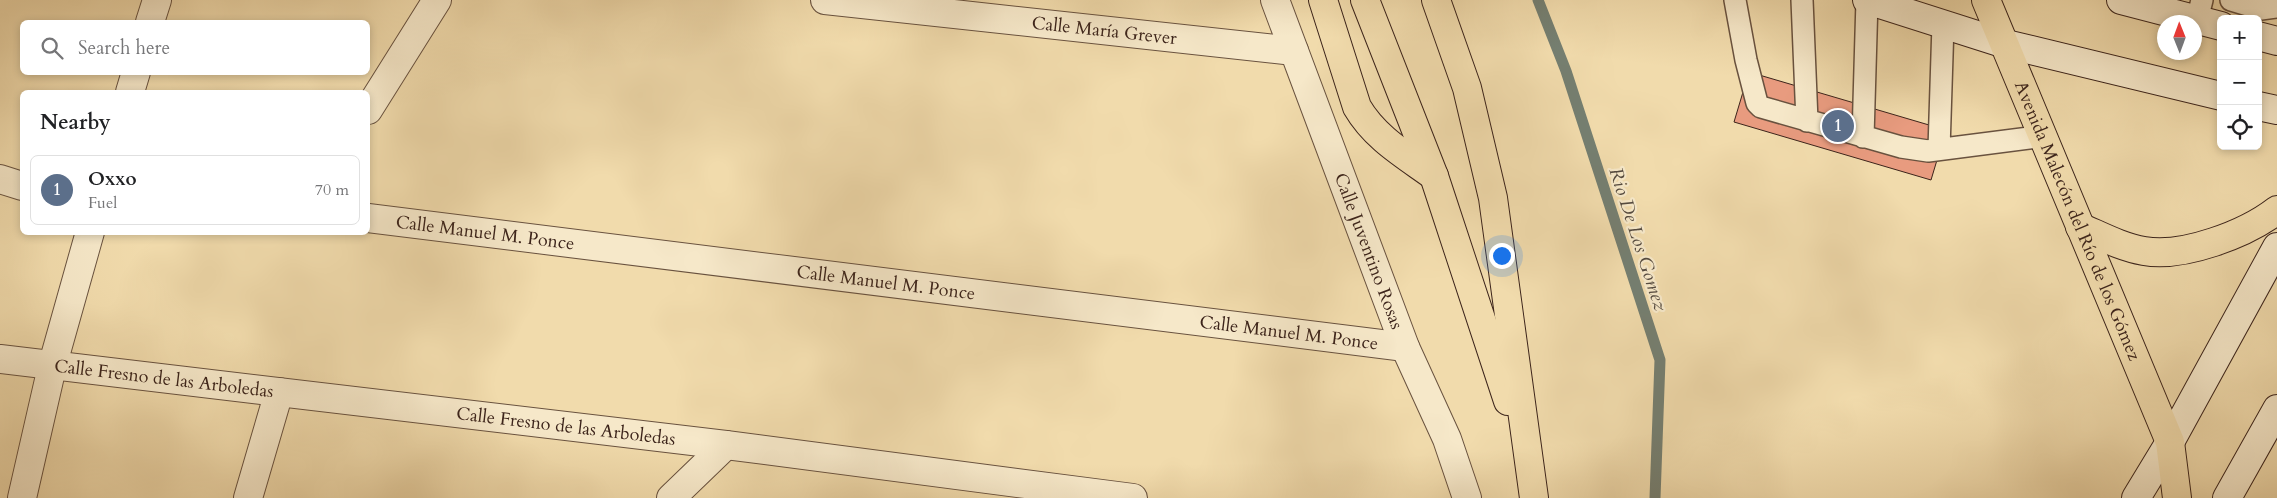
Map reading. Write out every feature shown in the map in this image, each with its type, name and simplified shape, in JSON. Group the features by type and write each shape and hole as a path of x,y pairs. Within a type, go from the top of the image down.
{"main road":[{"path":"1323,0 1357,107 1366,123 1380,137 1434,176"},
{"path":"1366,0 1434,176 1529,466"},
{"path":"1436,0 1468,88 1493,198 1534,498"},
{"name":"Avenida Malecón del Río de los Gómez","path":"1986,0 2002,43 2044,136 2170,442 2177,498"},
{"path":"2080,227 2124,247 2146,252 2174,251 2205,245 2236,234 2250,228 2277,210"}],"street":[{"path":"151,20 157,0"},
{"path":"370,107 437,0"},
{"name":"Calle María Grever","path":"825,0 1294,51"},
{"name":"Calle Juventino Rosas","path":"1275,0 1405,347 1447,439 1467,498"},
{"path":"1867,0 2002,43 2217,95"},
{"path":"2121,0 2206,15"},
{"path":"2262,37 2277,40"},
{"path":"131,90 135,75"},
{"path":"2262,107 2277,110"},
{"path":"0,179 20,185"},
{"name":"Calle Manuel M. Ponce","path":"370,218 1405,347"},
{"path":"22,498 52,366 89,235"},
{"path":"2136,498 2170,442 2277,247"},
{"name":"Calle Fresno de las Arboledas","path":"0,359 726,445 1006,491 1133,498"},
{"path":"248,498 278,392"},
{"path":"2227,498 2277,410"},
{"path":"671,498 726,445"}],"lane":[{"path":"1735,0 1746,60 1758,103 1761,107 1863,137 1901,147 1928,151 2044,136"},
{"path":"1802,0 1807,121"},
{"path":"1863,137 1867,0"},
{"path":"2231,0 2261,9 2277,7"},
{"path":"1939,149 1943,24"}],"building":[{"path":"1749,72 1946,130 1931,180 1734,122"}],"waterway":[{"name":"Rio De Los Gomez","path":"1538,0 1566,71 1660,360 1655,498"}],"place":[{"name":"Oxxo","path":"1838,126"}]}
